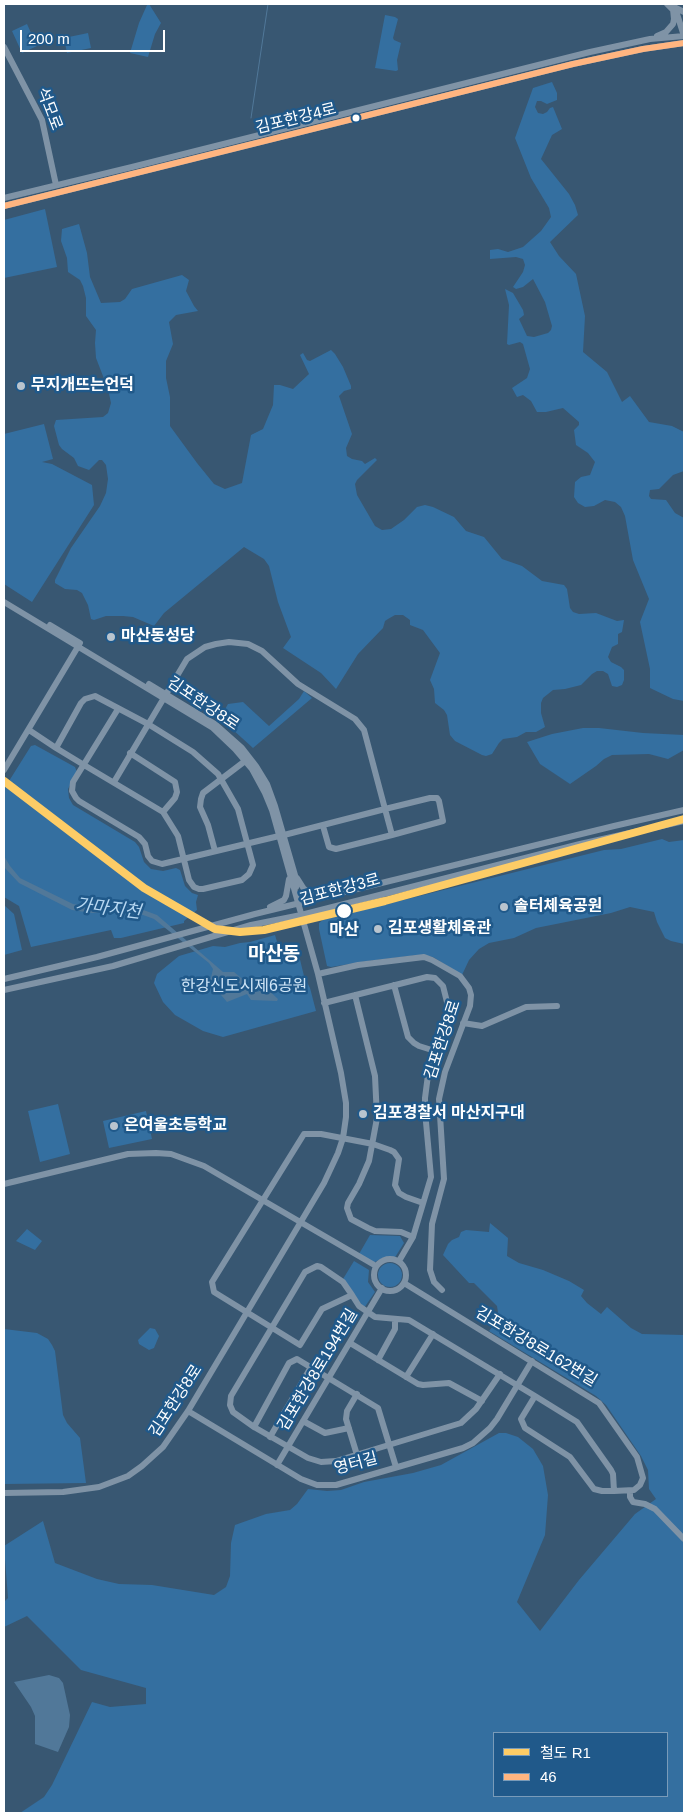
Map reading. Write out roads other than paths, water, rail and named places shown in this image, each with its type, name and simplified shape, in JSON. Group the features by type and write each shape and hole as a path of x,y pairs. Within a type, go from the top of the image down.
{"street":[{"path":"670,5 684,12"},
{"path":"670,5 680,20 684,36"},
{"path":"650,40 666,32 673,24 674,20 670,5"},
{"name":"김포한강4로","path":"4,198 618,45 684,36"},
{"name":"김포한강4로","path":"4,206 573,64 642,49 684,43"},
{"name":"석모로","path":"4,47 42,120 56,186"},
{"name":"김포한강8로","path":"4,598 164,696 215,724 232,738 248,759 272,810 292,875 298,904 318,974 344,1088 346,1117 343,1138 332,1167 188,1411 163,1447 142,1466 114,1483 84,1491 4,1493"},
{"name":"김포한강8로","path":"4,602 79,645"},
{"path":"114,782 187,659 200,649 216,644 240,642 255,647 282,668 298,684 357,721 364,730 392,835"},
{"path":"4,770 79,645"},
{"path":"29,730 56,748 163,812 178,836 188,880 198,889 242,880 249,874 253,865 238,808 222,780 206,762 193,752 148,724 99,697 92,696 85,699 56,748"},
{"path":"118,709 72,784 72,791 76,798 139,836 145,844 148,856 152,861 162,864 183,860 430,798 437,798 439,801 443,821 332,849 329,848 323,826"},
{"path":"130,753 175,782 177,792 175,798 163,812"},
{"path":"215,851 200,803 203,793 248,759"},
{"name":"김포한강3로","path":"4,979 97,957 351,890 684,810"},
{"name":"김포한강3로","path":"4,990 113,966 252,925 301,915 580,844 684,820"},
{"path":"292,875 308,891 351,890"},
{"path":"255,914 284,900 292,875"},
{"name":"김포한강8로","path":"318,974 358,965 419,957 428,958 453,971 468,984 471,1002 445,1072 439,1099 444,1179 432,1224 430,1270 434,1282 442,1290"},
{"path":"324,1004 427,977 435,978 441,982 449,1010 448,1019 428,1075 424,1111 431,1177 413,1237 398,1261"},
{"path":"394,985 408,1036 419,1046 435,1051"},
{"path":"355,995 376,1090 377,1118 373,1144 364,1173 346,1208 351,1219 375,1231 402,1232 413,1237"},
{"path":"463,1023 482,1026 526,1007 557,1006"},
{"path":"352,1295 322,1309 300,1346 214,1292 212,1282 304,1134 310,1133 343,1138 373,1144 390,1150 397,1156 399,1167 395,1184 399,1193 423,1203"},
{"path":"4,1184 128,1154 156,1152 171,1154 192,1161 376,1266"},
{"path":"389,1259 398,1261 402,1264 406,1273 404,1283 396,1290 390,1291 382,1288 374,1277 376,1266 380,1262 389,1259"},
{"path":"500,1374 472,1415 455,1425 336,1461 321,1462 308,1458 288,1447 233,1412 230,1400 302,1276 308,1270 317,1266 343,1282 359,1306 368,1313 383,1319 409,1320 500,1374 574,1419 611,1470 614,1491"},
{"name":"김포한강8로162번길","path":"404,1283 599,1403 637,1457 641,1467 643,1478 640,1485 630,1492"},
{"name":"김포한강8로194번길","path":"277,1465 382,1288"},
{"path":"378,1360 396,1329 395,1319"},
{"path":"406,1377 433,1334"},
{"path":"350,1343 406,1377 423,1385 449,1383 482,1401"},
{"path":"254,1427 291,1360 297,1359 378,1408 396,1468"},
{"name":"영터길","path":"188,1411 302,1479 316,1485 325,1486 396,1468 463,1448 473,1443 490,1428 532,1361"},
{"path":"270,1436 311,1367"},
{"path":"357,1394 346,1416 357,1455"},
{"path":"535,1396 521,1419 525,1428 570,1457 594,1489 598,1491 630,1492 632,1502 645,1504 655,1510 684,1539"},
{"path":"303,1421 325,1433 349,1428"}],"water":[{"name":"가마지천","path":"4,856 20,878 73,904 95,908 128,906 157,915 223,972 234,972 258,992 264,986 278,999 277,1001 251,1000 247,994 227,1002 210,982 213,969 209,963 154,919 135,912 92,913 72,910 19,883 4,867"},
{"path":"49,1675 59,1678 63,1683 70,1715 69,1727 58,1752 35,1744 35,1716 14,1682"}],"waterway":[{"path":"251,118 268,4"}],"rail line":[{"name":"R1","path":"4,781 144,888 215,929 240,932 264,930 385,901 684,819"}],"place":[{"name":"무지개뜨는언덕","path":"21,386"},
{"name":"마산동성당","path":"111,637"},
{"name":"솔터체육공원","path":"504,907"},
{"name":"마산","path":"344,911"},
{"name":"김포생활체육관","path":"378,929"},
{"name":"김포경찰서 마산지구대","path":"363,1114"},
{"name":"은여울초등학교","path":"114,1126"}],"district":[{"name":"마산동","path":"274,955"}],"park label":[{"name":"한강신도시제6공원","path":"244,987"}]}
